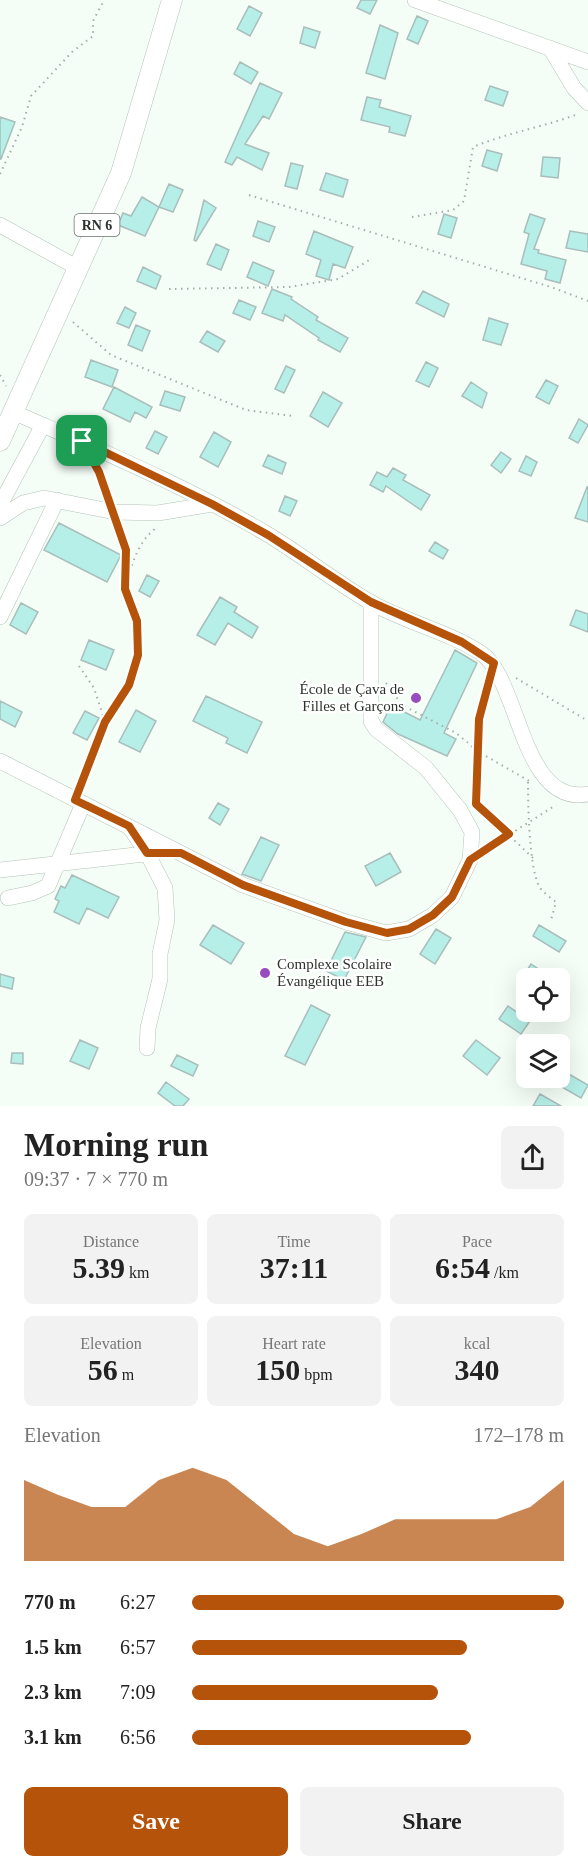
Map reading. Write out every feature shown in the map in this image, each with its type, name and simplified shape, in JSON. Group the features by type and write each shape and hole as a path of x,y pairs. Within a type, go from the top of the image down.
{"main road":[{"name":"RN 6","path":"0,441 121,173 172,0"}],"street":[{"path":"415,0 588,62"},
{"path":"550,48 574,88 588,103"},
{"path":"0,225 78,268"},
{"path":"13,412 82,441 212,504 268,535 371,602 462,642 494,663 526,746 554,787 571,795 588,794"},
{"path":"0,505 43,425"},
{"path":"0,518 23,503 44,498 115,512 158,513 212,504"},
{"path":"0,617 57,500"},
{"path":"0,761 243,885 346,922 387,933 409,929 433,915 452,897 470,860 472,832 460,810 426,768 376,729 370,713 371,602"},
{"path":"8,898 32,893 48,886 59,865 79,802"},
{"path":"129,826 147,853 165,888 167,920 160,954 160,979 148,1028 147,1048"},
{"path":"0,870 59,865 147,853 181,853"}],"path":[{"path":"0,174 22,127 31,96 72,52 93,36 93,21 104,0"},
{"path":"412,217 453,210 464,201 473,147 504,134 544,126 588,111"},
{"path":"249,195 552,287 588,301"},
{"path":"169,290 289,287 338,279 371,259"},
{"path":"61,305 78,328 111,356 246,410 293,416"},
{"path":"79,802 105,722 129,685 138,655 137,621 125,589 126,550 115,512 99,472 82,441"},
{"path":"125,589 133,560 148,534 157,528"},
{"path":"371,663 402,705 456,733 479,752 528,781 554,787"},
{"path":"472,832 476,804 479,719 494,663 588,721"},
{"path":"79,666 94,688 105,722"},
{"path":"526,746 528,822 539,886 556,902 551,920"},
{"path":"470,860 571,795"},
{"path":"468,796 534,859"}],"building":[{"path":"361,0 377,0 370,14 357,8"},
{"path":"249,6 262,13 250,36 237,29"},
{"path":"417,16 428,21 418,44 407,39"},
{"path":"380,25 398,33 385,79 366,73"},
{"path":"304,27 320,32 315,48 300,43"},
{"path":"240,62 258,72 251,84 234,74"},
{"path":"260,83 282,93 269,119 263,116 245,144 269,153 262,170 237,157 232,165 225,162"},
{"path":"490,86 508,92 503,106 485,100"},
{"path":"367,97 381,100 379,107 411,116 405,136 389,132 390,127 361,120"},
{"path":"0,117 15,122 1,159 0,159"},
{"path":"487,150 502,154 497,171 482,166"},
{"path":"543,157 560,158 558,178 541,176"},
{"path":"291,163 303,166 297,189 285,186"},
{"path":"326,173 348,180 343,197 320,190"},
{"path":"169,184 183,190 173,212 159,207"},
{"path":"142,197 159,207 145,236 118,225 123,213 131,216"},
{"path":"204,200 216,208 196,241 194,240"},
{"path":"444,214 457,218 451,238 438,234"},
{"path":"530,214 545,219 534,249 539,250 538,253 566,260 560,283 545,279 547,271 521,264 529,234 524,232"},
{"path":"258,221 275,227 269,242 253,236"},
{"path":"314,231 353,247 345,268 333,264 329,280 316,276 321,260 306,254"},
{"path":"570,231 588,234 588,252 566,248"},
{"path":"216,244 229,250 221,270 207,264"},
{"path":"253,262 274,271 268,286 247,277"},
{"path":"143,267 161,276 156,289 137,281"},
{"path":"272,289 292,297 291,299 318,317 316,320 348,338 340,352 318,340 319,338 285,315 283,321 262,313"},
{"path":"423,291 449,304 444,317 416,303"},
{"path":"239,300 256,307 250,320 233,313"},
{"path":"125,307 136,313 129,328 117,323"},
{"path":"489,318 508,324 501,345 483,340"},
{"path":"136,325 150,331 142,351 128,345"},
{"path":"207,331 225,341 218,352 200,342"},
{"path":"91,360 118,370 112,387 85,377"},
{"path":"426,362 438,368 429,387 416,381"},
{"path":"286,366 295,370 284,393 275,389"},
{"path":"546,380 558,386 549,404 536,397"},
{"path":"471,382 487,393 482,408 462,396"},
{"path":"114,387 152,407 146,418 135,412 130,422 103,409"},
{"path":"165,391 185,397 180,411 160,405"},
{"path":"323,392 342,403 328,427 310,416"},
{"path":"579,419 588,425 578,443 569,438"},
{"path":"155,431 167,437 158,454 146,448"},
{"path":"214,432 231,442 218,467 200,457"},
{"path":"501,452 511,459 501,473 491,465"},
{"path":"268,455 286,463 282,474 263,466"},
{"path":"526,456 537,462 531,476 519,471"},
{"path":"393,468 406,475 403,480 430,495 421,510 386,486 383,492 370,485 377,472 387,477"},
{"path":"588,487 588,522 575,518"},
{"path":"285,496 297,501 290,516 279,511"},
{"path":"59,523 121,555 107,582 44,550"},
{"path":"435,542 448,550 443,559 429,551"},
{"path":"147,575 159,581 150,597 139,591"},
{"path":"220,597 237,607 234,612 258,627 252,638 228,623 215,645 197,635"},
{"path":"21,603 38,612 26,634 10,625"},
{"path":"576,610 588,614 588,632 570,625"},
{"path":"89,640 114,650 106,670 81,660"},
{"path":"455,650 477,663 444,733 456,739 447,756 398,734 383,722 391,705 420,720"},
{"path":"206,696 262,722 247,753 226,743 228,738 193,721"},
{"path":"0,701 22,712 15,727 0,719"},
{"path":"136,710 156,721 140,752 119,742"},
{"path":"85,711 99,718 87,740 73,733"},
{"path":"218,803 229,809 220,825 209,818"},
{"path":"261,837 279,845 261,881 242,874"},
{"path":"390,853 401,872 376,886 365,866"},
{"path":"72,875 119,897 108,918 87,908 79,924 54,912 59,901 55,899 61,886 65,888"},
{"path":"213,925 244,943 231,964 200,945"},
{"path":"539,925 566,941 559,952 533,936"},
{"path":"436,929 451,938 435,964 420,954"},
{"path":"345,932 366,937 344,980 326,971"},
{"path":"0,974 14,978 12,989 0,986"},
{"path":"311,1005 330,1015 305,1065 285,1056"},
{"path":"508,1006 516,1011 516,1022 529,1022 521,1034 499,1019"},
{"path":"80,1040 98,1048 89,1069 70,1061"},
{"path":"476,1040 500,1058 487,1075 463,1056"},
{"path":"12,1053 23,1053 23,1064 11,1063"},
{"path":"177,1055 198,1065 193,1076 171,1066"},
{"path":"570,1075 588,1085 581,1098 564,1088 570,1088"},
{"path":"166,1082 189,1099 183,1106 175,1106 158,1093"},
{"path":"540,1094 561,1106 533,1106"}],"place":[{"name":"École de Çava de Filles et Garçons","path":"416,698"},
{"name":"Complexe Scolaire Évangélique EEB","path":"265,973"}],"route":[{"path":"82,441 212,504 268,535 371,602 462,642 494,663 479,719 476,804 509,834 470,860 452,897 433,915 409,929 387,933 346,922 243,885 181,853 147,853 129,826 75,800 105,722 129,685 138,655 137,621 125,589 126,550 115,512 99,472 82,441"}]}
